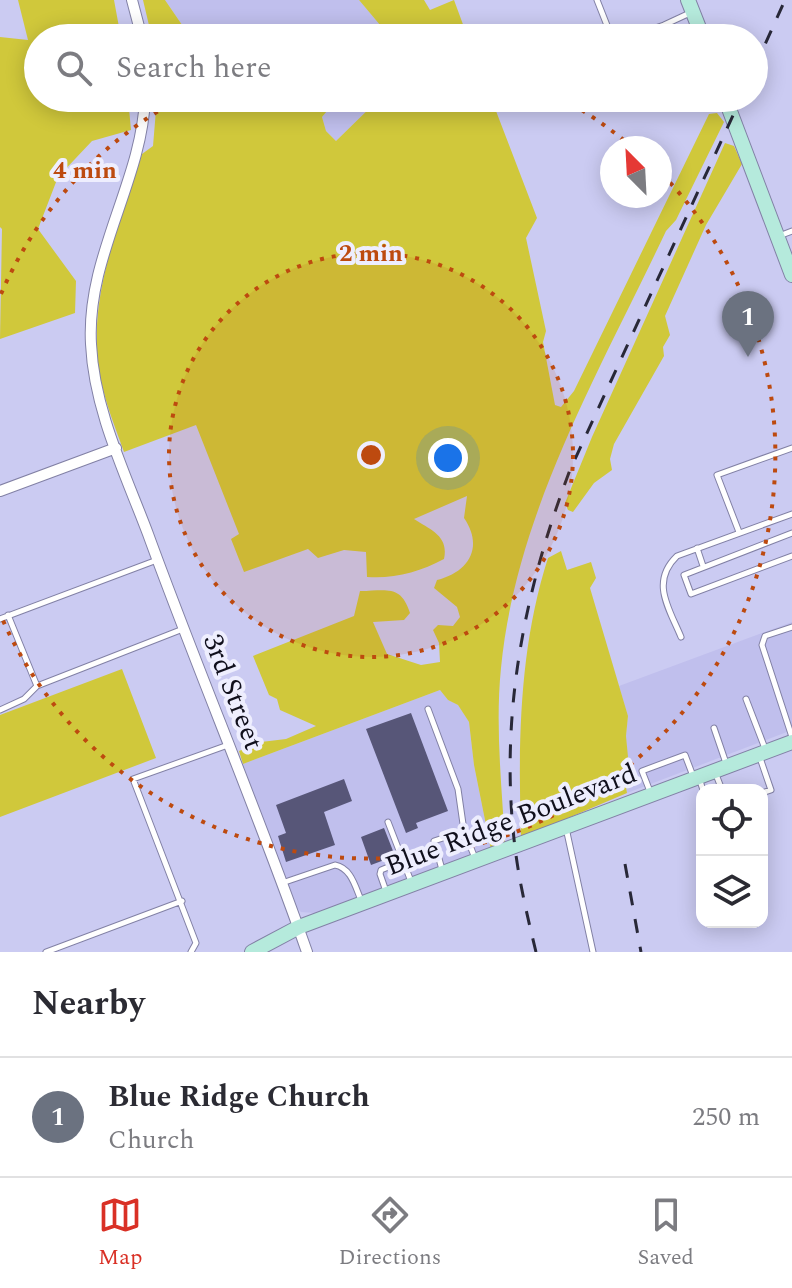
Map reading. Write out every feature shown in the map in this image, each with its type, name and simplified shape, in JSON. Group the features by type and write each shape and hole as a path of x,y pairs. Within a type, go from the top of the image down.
{"main road":[{"path":"731,112 785,234 792,275"},
{"name":"Blue Ridge Boulevard","path":"252,952 299,927 651,795 699,782 721,769 792,740"}],"street":[{"path":"132,0 138,24"},
{"name":"3rd Street","path":"143,112 141,135 97,280 91,322 96,388 157,560 307,952"},
{"path":"0,491 116,448"}],"lane":[{"path":"597,0 606,24"},
{"path":"654,24 691,6"},
{"path":"739,532 717,475 792,448"},
{"path":"681,637 661,588 668,565 677,556 792,514"},
{"path":"792,533 684,575 691,594 792,556"},
{"path":"697,548 703,566"},
{"path":"0,619 157,560"},
{"path":"8,615 37,686"},
{"path":"792,627 765,636 762,645 792,740"},
{"path":"0,710 24,699 37,686 184,629"},
{"path":"746,699 763,753 771,790 768,791"},
{"path":"428,709 458,789 464,831 476,861"},
{"path":"785,715 792,712"},
{"path":"714,728 722,784"},
{"path":"191,952 196,943 182,901 133,779 228,745"},
{"path":"651,795 642,771 685,755 699,782"},
{"path":"388,822 412,885"},
{"path":"566,827 593,952"},
{"path":"443,873 434,841 464,831"},
{"path":"387,894 381,870 403,861"},
{"path":"281,883 335,865 342,866 362,904"},
{"path":"46,952 182,901"}],"shaded area":[{"path":"18,0 114,0 118,24 24,24"},
{"path":"143,0 165,0 181,24 149,24"},
{"path":"165,0 359,0 379,24 181,24"},
{"path":"359,0 424,0 430,10 454,0 463,24 379,24"},
{"path":"0,37 24,40 24,112 129,112 131,130 92,141 58,177 38,229 76,281 75,313 0,339 2,229"},
{"path":"156,112 326,112 322,117 326,131 336,141 366,112 496,112 537,218 526,238 546,331 543,342 555,405 561,407 574,391 663,208 672,208 672,190 709,114 717,113 724,122 676,220 666,231 564,444 524,554 510,610 499,690 505,845 491,850 469,722 458,705 448,700 440,690 243,764 239,751 261,742 286,739 316,726 280,710 277,699 269,695 253,656 354,616 360,591 397,593 410,613 404,620 373,622 387,654 421,665 440,662 439,643 433,630 438,625 453,626 460,617 457,607 434,588 437,580 458,571 470,557 473,539 464,518 467,496 414,519 437,534 444,545 444,559 426,568 397,576 367,577 366,552 344,550 318,558 308,549 244,572 231,539 239,534 196,425 124,452 100,376 97,319 107,263 142,154 153,146"},
{"path":"326,112 366,112 336,141 326,131 322,117"},
{"path":"725,143 734,146 742,164 706,225 665,316 670,335 663,347 664,356 614,444 610,459 612,470 594,483 573,512 568,510 565,503 592,437"},
{"path":"561,551 567,570 591,562 596,578 590,588 628,716 628,757 623,770 627,793 521,838 522,696 526,661 538,592 548,558"},
{"path":"792,622 792,730 627,793 623,770 627,757 628,716 619,686"},
{"path":"122,669 156,758 0,817 0,715"},
{"path":"440,690 448,700 458,705 469,722 491,850 315,913 301,912 294,905 243,764"}],"building":[{"path":"411,713 448,811 416,823 418,828 406,833 366,729"},
{"path":"344,779 352,801 324,812 335,845 286,862 278,836 286,833 276,805"},
{"path":"384,828 395,856 371,865 361,837"}],"railway":[{"path":"768,38 785,0"},
{"path":"536,952 518,867 511,792 514,698 529,605 540,560 570,470 735,112"},
{"path":"625,864 641,952"}],"place":[{"name":"Blue Ridge Church","path":"748,357"}]}
